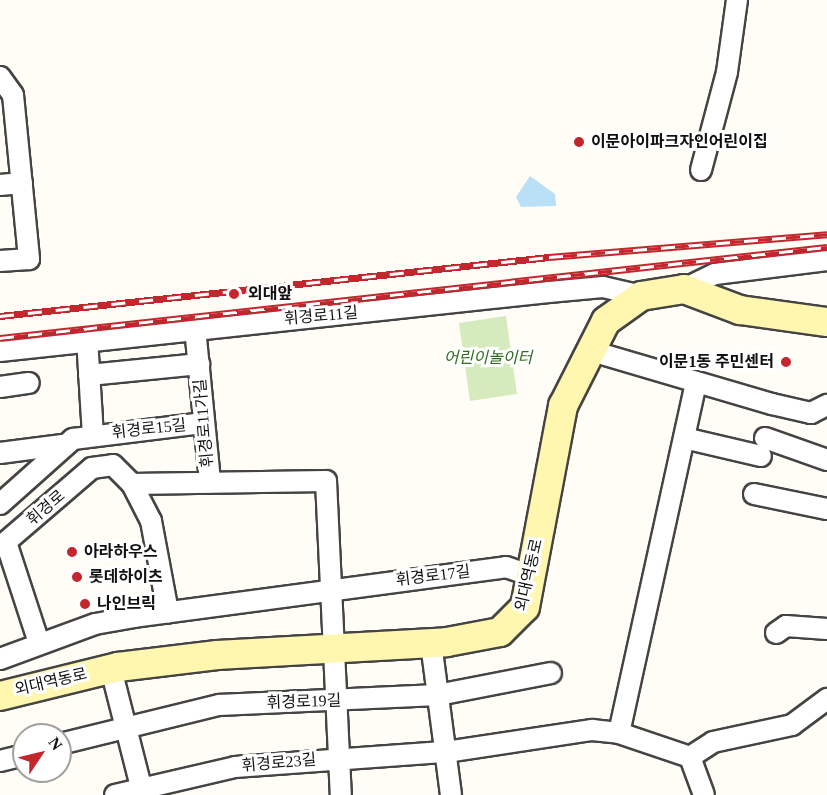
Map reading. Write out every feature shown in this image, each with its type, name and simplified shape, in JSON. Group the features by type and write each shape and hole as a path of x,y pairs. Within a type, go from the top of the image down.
{"street":[{"path":"701,170 727,72 737,0"},
{"path":"0,77 13,95 29,259 0,261"},
{"path":"0,184 22,183"},
{"path":"684,289 715,274 827,260 827,267"},
{"name":"휘경로11길","path":"0,351 87,338 603,287 640,296"},
{"name":"외대역동로","path":"0,696 111,669 217,655 431,643 509,628 525,607 559,424 588,350 606,321 640,296 684,289 740,310 827,322"},
{"name":"휘경로11가길","path":"195,328 210,482"},
{"name":"휘경로15길","path":"87,338 93,435"},
{"path":"588,350 696,384 811,413 827,405"},
{"name":"휘경로11가길","path":"89,375 199,364"},
{"path":"0,387 29,383"},
{"path":"619,733 696,384"},
{"name":"휘경로15길","path":"62,445 93,435 204,423"},
{"path":"684,438 763,447 827,459"},
{"path":"0,453 62,445"},
{"path":"0,504 33,479 62,445"},
{"name":"휘경로","path":"3,544 92,468 113,465 132,484"},
{"name":"휘경로11가길","path":"132,484 326,481 332,589"},
{"path":"132,484 151,521 168,612"},
{"path":"754,494 827,509"},
{"path":"3,544 39,643"},
{"name":"휘경로17길","path":"0,659 95,624 168,612 506,567 532,576"},
{"path":"332,589 334,701 341,795"},
{"path":"776,633 786,626 827,629"},
{"path":"431,643 451,795"},
{"path":"111,669 142,792"},
{"name":"휘경로19길","path":"72,741 219,705 438,695 552,673"},
{"path":"705,795 690,757 713,742 792,725 827,699"},
{"name":"휘경로23길","path":"115,795 142,792 235,767 338,757 446,752 545,735 619,733 690,757"}],"green space":[{"name":"어린이놀이터","path":"506,316 517,394 470,401 459,323"}],"water":[{"path":"530,176 555,194 556,206 521,207 516,197"}],"railway":[{"path":"0,316 549,257 827,234"},
{"path":"0,338 827,247"}],"place":[{"name":"이문아이파크자인어린이집","path":"579,142"},
{"name":"외대앞","path":"234,294"},
{"name":"이문1동 주민센터","path":"786,362"},
{"name":"아라하우스","path":"72,552"},
{"name":"롯데하이츠","path":"77,577"},
{"name":"나인브릭","path":"85,604"}]}
